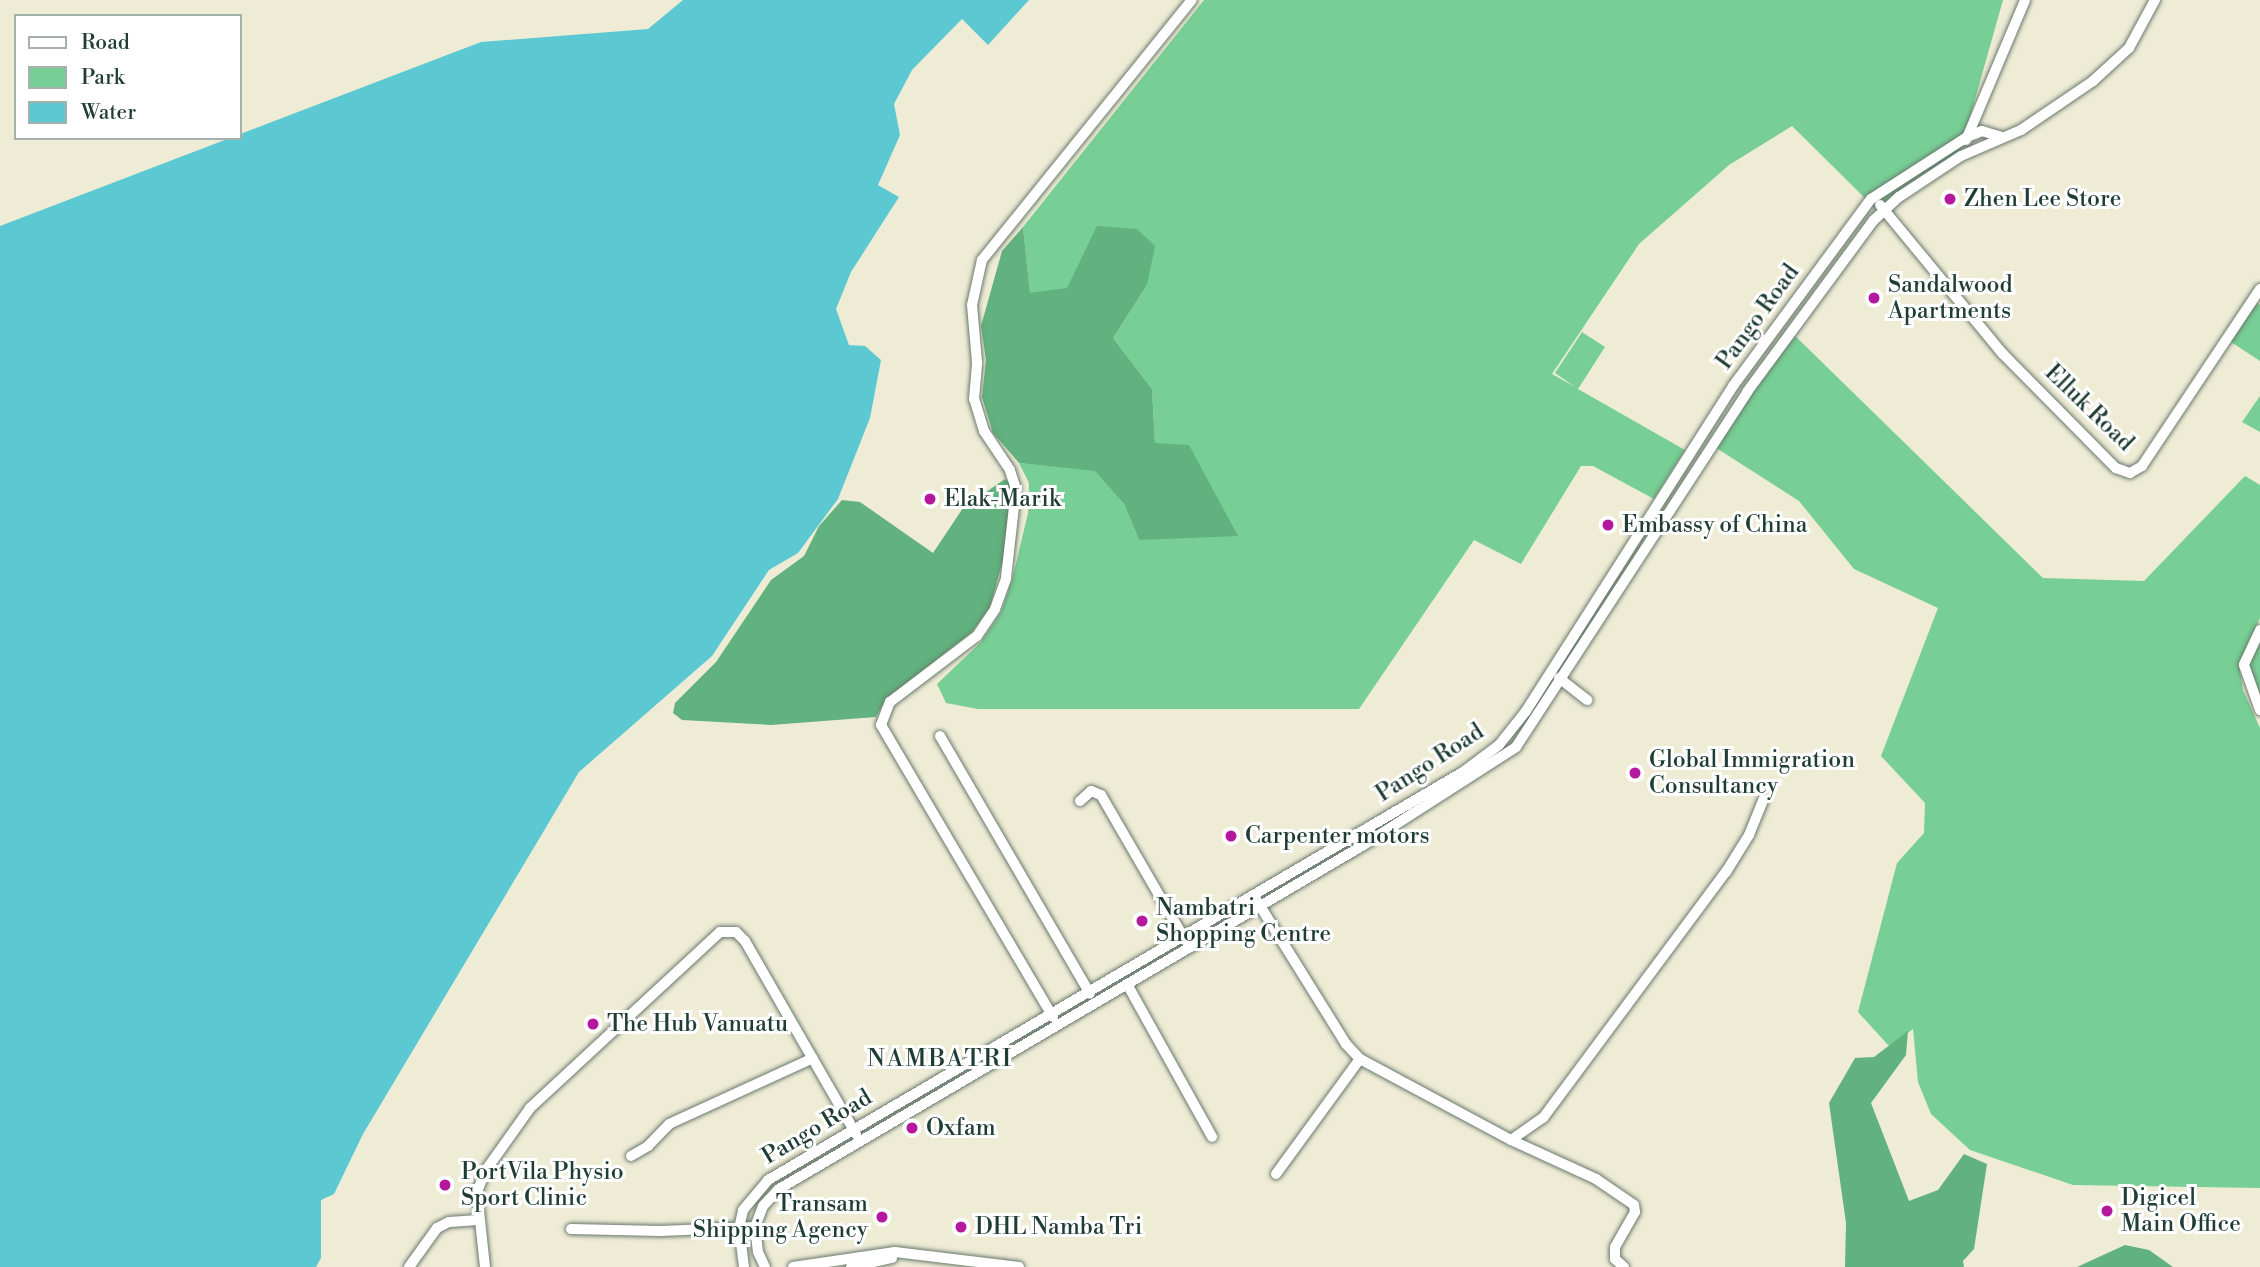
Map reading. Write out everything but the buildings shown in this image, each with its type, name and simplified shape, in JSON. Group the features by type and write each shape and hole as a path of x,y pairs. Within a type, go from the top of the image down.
{"street":[{"path":"1058,1025 881,725 890,702 977,636 995,609 1006,578 1016,489 1010,470 984,431 974,399 977,362 972,305 982,260 1192,0"},
{"path":"1961,156 2025,0"},
{"name":"Pango Road","path":"755,1227 767,1199 1503,759 1532,727 1748,392 1885,209 1961,156 2061,105 2118,61 2143,30 2155,0"},
{"path":"1967,136 1982,131 2002,137"},
{"name":"Pango Road","path":"744,1267 738,1228 747,1200 756,1189 1049,1011 1253,895 1485,757 1513,731 1733,386 1873,198 1967,136"},
{"name":"Elluk Road","path":"1873,198 1885,209 2003,354 2116,468 2130,473 2142,466 2260,289"},
{"path":"2260,630 2244,665 2260,710"},
{"path":"1551,673 1587,700"},
{"path":"940,736 1096,1002"},
{"path":"1080,801 1091,791 1101,795 1190,948"},
{"path":"1511,1140 1543,1118 1726,872 1749,835 1763,800"},
{"path":"1253,895 1319,1003 1360,1059 1511,1140 1596,1179 1634,1205 1635,1212 1615,1247 1615,1259 1623,1267"},
{"path":"485,1267 478,1220 479,1181 530,1108 720,932 741,935 860,1142"},
{"path":"1127,984 1212,1137"},
{"path":"631,1156 648,1146 669,1124 813,1058"},
{"path":"1276,1174 1360,1059"},
{"path":"409,1267 437,1228 449,1222 478,1220"},
{"path":"572,1229 755,1227 758,1252 765,1267"},
{"path":"793,1267 861,1254 919,1254 1019,1267"},
{"path":"851,1267 919,1254"}],"green space":[{"path":"1204,0 2003,0 1959,156 1877,210 1792,126 1729,165 1639,244 1552,374 1575,387 1555,373 1582,332 1605,347 1578,389 1685,450 1654,499 1593,466 1581,466 1521,564 1474,540 1359,709 978,709 946,703 937,684 981,642 1001,612 1012,580 1028,513 1029,483 1019,463 1095,470 1124,504 1139,540 1155,443 1152,389 1113,338 1147,285 1030,294 1023,227"},
{"path":"1097,226 1137,229 1155,246 1147,285 1113,338 1152,389 1155,443 1189,445 1238,536 1139,540 1124,504 1095,471 1019,463 993,433 982,397 986,360 981,326 1002,251 1023,227 1030,293 1067,288"},
{"path":"2256,302 2260,305 2260,361 2231,342"},
{"path":"1787,328 2043,578 2144,581 2245,476 2260,485 2260,618 2239,665 2243,690 2260,728 2260,1188 2073,1185 1970,1150 1931,1114 1918,1082 1913,1029 1889,1046 1858,1012 1897,863 1924,833 1925,803 1881,756 1938,608 1854,569 1799,501 1710,444"},
{"path":"2260,396 2260,432 2242,422"},
{"path":"1005,479 1013,486 1008,542 990,607 972,632 886,699 876,717 771,725 682,720 673,713 675,703 716,662 771,580 804,556 819,526 842,500 860,502 933,553 963,508"},
{"path":"2260,642 2260,701 2249,666"},
{"path":"1908,1031 1906,1055 1871,1103 1909,1201 1938,1190 1964,1154 1987,1164 1974,1249 1963,1261 1964,1267 1845,1267 1846,1223 1829,1103 1855,1058 1874,1057"},
{"path":"2125,1245 2149,1250 2173,1267 2077,1267"}],"water":[{"path":"683,0 1029,0 988,45 962,19 912,70 894,104 900,135 878,185 899,197 851,272 836,309 849,345 865,346 881,360 870,418 838,499 798,553 769,570 712,656 579,772 363,1134 334,1194 321,1200 321,1258 316,1267 0,1267 0,226 225,140 242,140 242,133 481,42 648,29"}],"place":[{"name":"Zhen Lee Store","path":"1950,199"},
{"name":"Sandalwood Apartments","path":"1874,298"},
{"name":"Elak-Marik","path":"930,499"},
{"name":"Embassy of China","path":"1608,525"},
{"name":"Global Immigration Consultancy","path":"1635,773"},
{"name":"Carpenter motors","path":"1231,836"},
{"name":"Nambatri Shopping Centre","path":"1142,921"},
{"name":"The Hub Vanuatu","path":"593,1024"},
{"name":"Oxfam","path":"912,1128"},
{"name":"PortVila Physio Sport Clinic","path":"445,1185"},
{"name":"Digicel Main Office","path":"2107,1211"},
{"name":"Transam Shipping Agency","path":"882,1217"},
{"name":"DHL Namba Tri","path":"961,1227"}],"district":[{"name":"NAMBATRI","path":"940,1060"}]}
